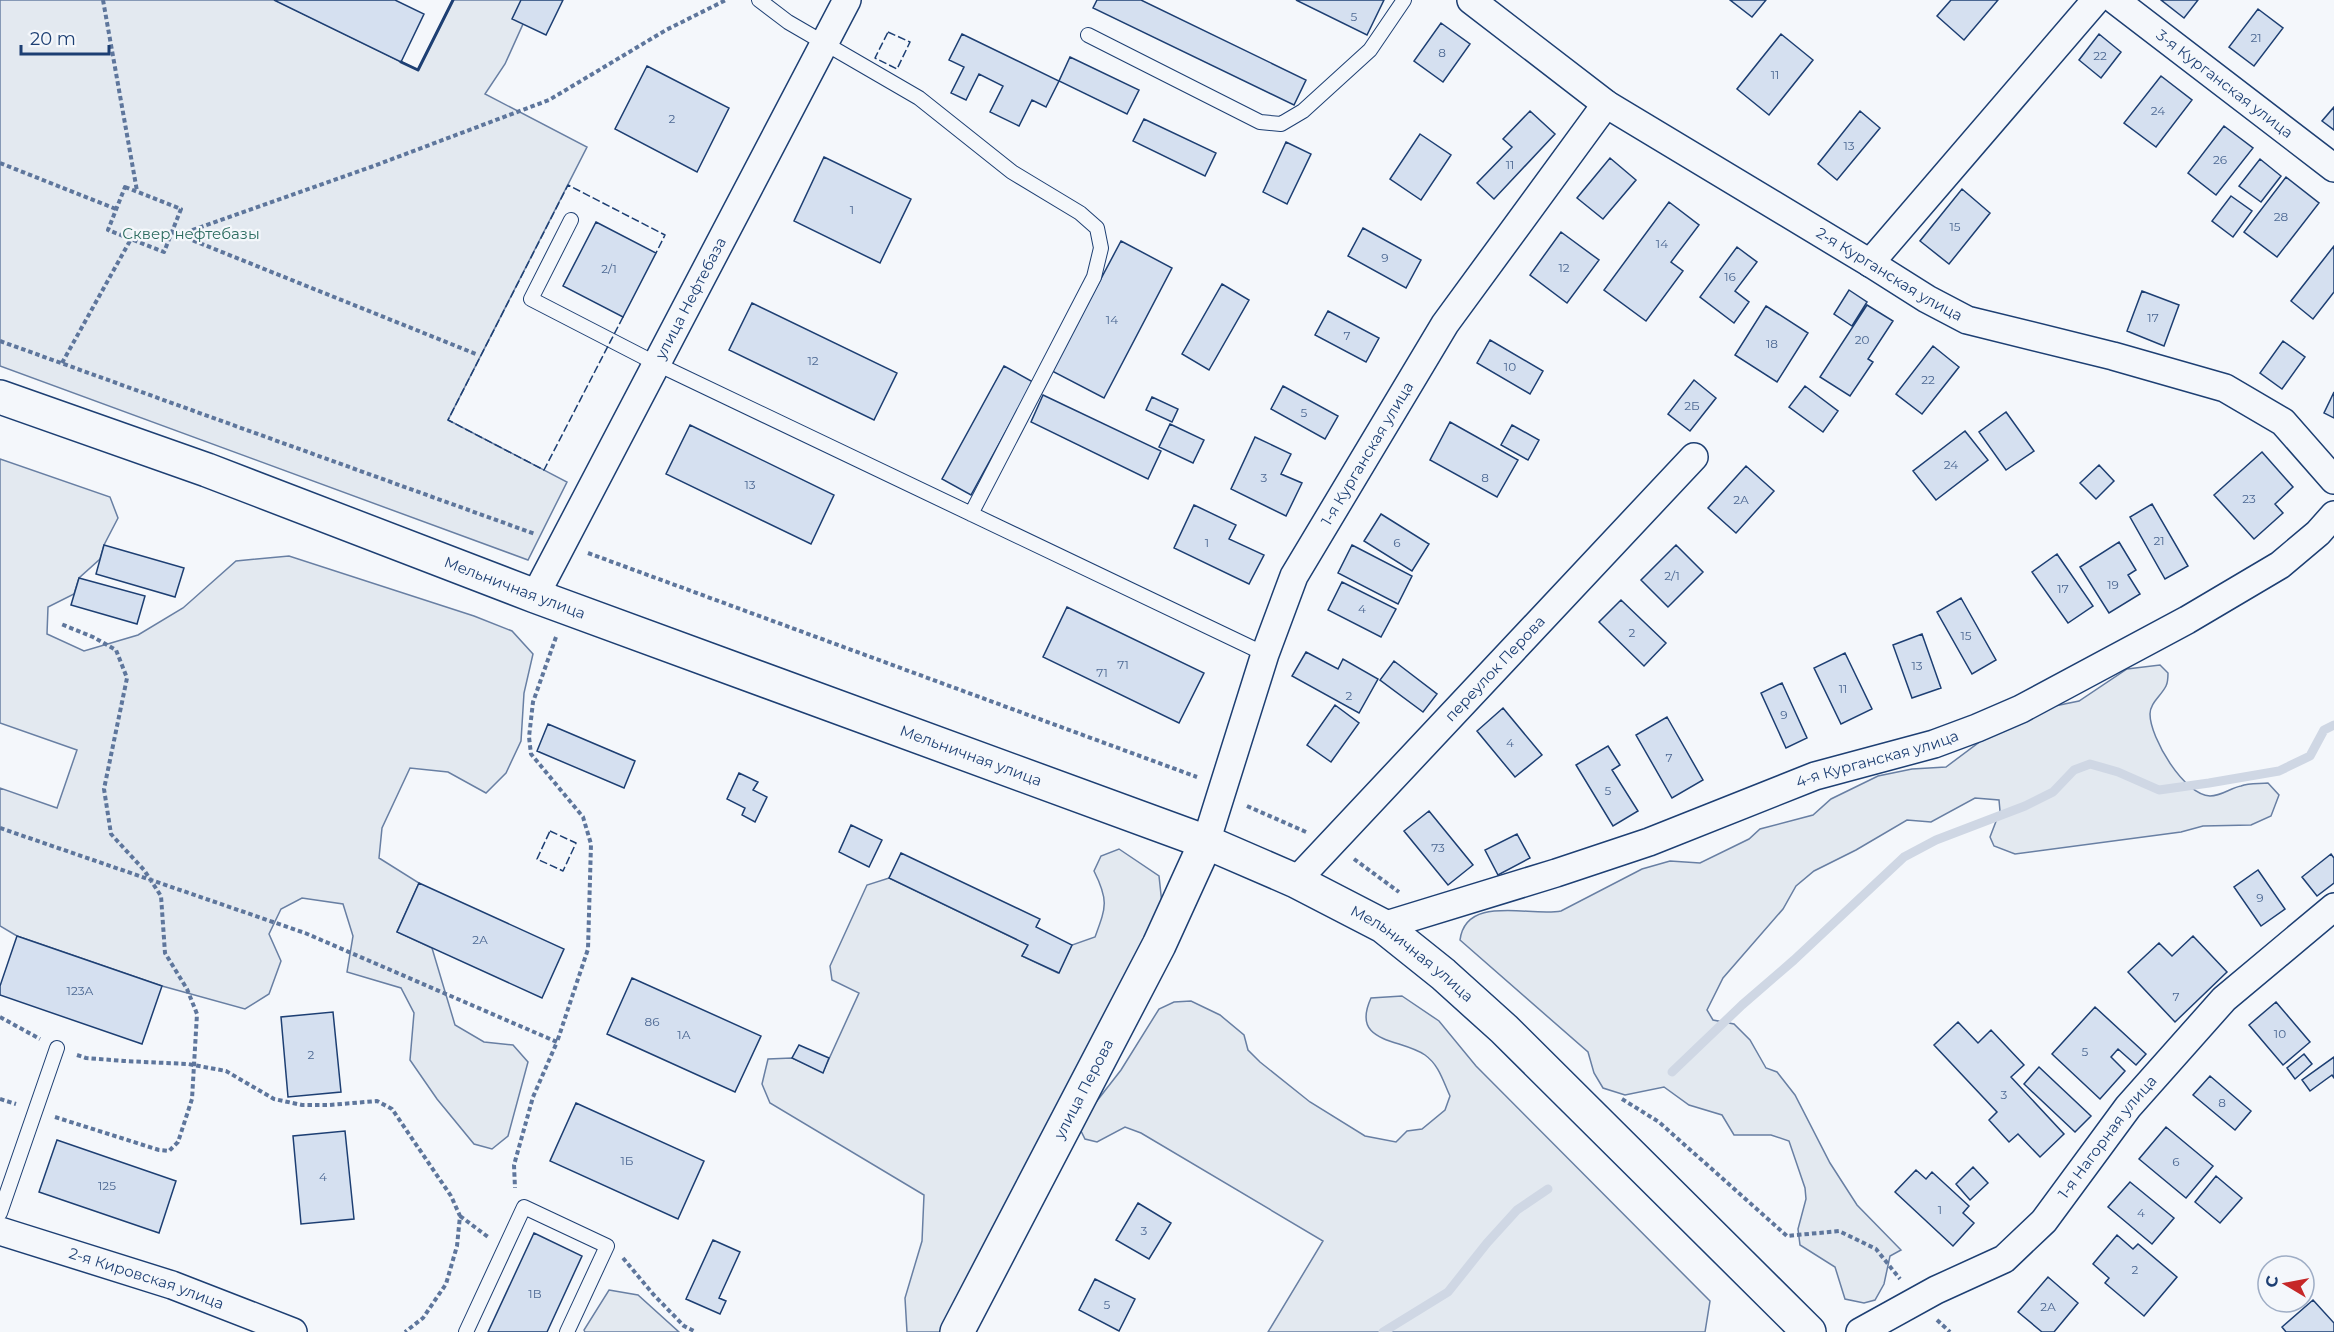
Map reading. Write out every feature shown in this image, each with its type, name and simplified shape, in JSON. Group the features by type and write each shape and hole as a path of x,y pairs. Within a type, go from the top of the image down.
{"main road":[{"name":"Мельничная улица","path":"0,397 207,470 535,596 1206,842 1296,881 1383,926 1443,974 1504,1029 1809,1332"},
{"name":"улица Перова","path":"957,1332 1159,945 1206,842"}],"street":[{"name":"улица Нефтебаза","path":"535,596 847,0"},
{"name":"2-я Курганская улица","path":"1472,0 1606,104 1927,299 1967,321 2113,356 2225,388 2283,422 2334,480"},
{"path":"1870,263 2096,0"},
{"name":"3-я Курганская улица","path":"2115,0 2334,168"},
{"name":"1-я Курганская улица","path":"1206,842 1265,654 1294,576 1444,324 1606,104"},
{"name":"переулок Перова","path":"1296,881 1694,458"},
{"name":"4-я Курганская улица","path":"1383,926 1557,873 1649,842 1815,776 1934,744 2021,709 2187,620 2280,565 2318,533 2334,515"},
{"name":"1-я Нагорная улица","path":"1860,1332 1916,1301 2004,1259 2044,1221 2128,1107 2224,999 2334,907"},
{"name":"2-я Кировская улица","path":"0,1231 172,1285 293,1332"}],"lane":[{"path":"759,0 788,22 919,98 1012,172 1080,213 1097,228 1101,248 1094,277 971,514"},
{"path":"1088,35 1260,122 1281,124 1303,111 1370,50 1404,0"},
{"path":"570,220 531,299 657,364 1265,654"},
{"path":"0,1214 57,1048"},
{"path":"466,1332 524,1207 607,1246 567,1332"}],"path":[{"path":"103,0 137,192"},
{"path":"178,235 371,167 549,100 666,30 726,0"},
{"path":"0,163 116,209"},
{"path":"125,187 181,209 164,252 108,230 116,209 125,187"},
{"path":"172,232 476,354"},
{"path":"62,363 132,239"},
{"path":"0,341 1223,786 1243,804 1332,843 1427,913"},
{"path":"524,1207 515,1192 514,1165 533,1097 557,1042 588,950 591,844 583,817 531,754 529,737 533,702 566,607"},
{"path":"0,1099 159,1150 169,1151 178,1142 192,1099 197,1014 187,989 165,953 161,896 150,879 111,834 104,789 127,678 116,650 93,637 61,624"},
{"path":"0,828 305,933 557,1042"},
{"path":"0,1017 57,1048 86,1058 195,1065 226,1071 274,1099 302,1105 377,1101 392,1109 451,1196 460,1216 478,1231 506,1247"},
{"path":"1614,1095 1659,1122 1788,1236 1839,1231 1876,1249 1916,1301 1950,1332"},
{"path":"405,1332 423,1318 446,1284 457,1246 460,1216"},
{"path":"607,1246 627,1262 652,1294 684,1326 696,1332"}],"green space":[{"name":"Сквер нефтебазы","path":"0,0 275,0 418,70 453,0 521,0 523,24 505,64 485,94 587,147 448,420 567,482 528,560 0,366"},
{"path":"0,459 110,497 118,518 104,545 100,559 79,578 74,594 48,607 47,634 84,651 138,635 183,608 236,561 289,556 474,616 512,631 533,654 524,693 521,741 506,773 486,793 448,772 410,768 382,828 379,858 419,883 397,932 432,948 455,1025 484,1042 513,1045 528,1062 508,1136 492,1149 474,1144 437,1099 410,1060 414,1013 401,988 347,972 353,936 343,904 302,898 281,909 269,934 281,961 269,994 245,1009 162,986 17,936 0,926 0,788 57,808 77,750 0,723"},
{"path":"2160,665 2168,673 2168,681 2152,706 2150,714 2156,737 2170,764 2190,786 2210,796 2244,785 2268,783 2279,795 2271,816 2251,825 2203,826 2181,832 2015,854 1994,846 1990,837 2000,811 1999,800 1975,798 1931,822 1907,820 1814,871 1796,886 1783,909 1723,978 1707,1010 1713,1020 1734,1024 1750,1040 1766,1068 1777,1072 1795,1095 1830,1163 1857,1205 1901,1250 1890,1256 1884,1284 1875,1300 1864,1303 1845,1299 1835,1267 1800,1245 1798,1229 1806,1199 1805,1188 1789,1141 1771,1135 1734,1135 1722,1115 1689,1105 1664,1087 1625,1095 1603,1088 1594,1073 1588,1052 1460,940 1465,926 1474,917 1486,912 1561,911 1642,869 1670,861 1700,863 1749,839 1760,829 1813,815 1831,799 1878,776 1912,769 1946,767 2005,723 2050,707 2079,701 2127,669"},
{"path":"1119,849 1159,876 1162,904 945,1332 907,1332 905,1298 922,1241 924,1195 770,1103 762,1084 768,1059 792,1058 823,1072 859,993 832,980 830,966 867,885 889,878 1028,945 1022,956 1058,973 1072,945 1095,937 1102,918 1104,897 1094,871 1101,856"},
{"path":"1402,996 1439,1021 1476,1066 1710,1301 1705,1332 1268,1332 1323,1241 1141,1133 1125,1127 1097,1142 1085,1139 1080,1129 1093,1106 1121,1070 1159,1009 1174,1002 1191,1001 1220,1015 1244,1035 1248,1050 1310,1102 1365,1136 1396,1142 1407,1131 1422,1129 1445,1110 1450,1096 1430,1059 1415,1050 1372,1032 1367,1024 1366,1013 1371,998"},
{"path":"609,1290 638,1295 679,1332 585,1332 584,1330"}],"building":[{"path":"274,0 395,0 424,14 401,62"},
{"path":"521,0 563,0 546,35 512,19"},
{"path":"1097,0 1141,0 1306,80 1294,105 1093,8"},
{"path":"1296,0 1384,0 1367,35"},
{"path":"1730,0 1766,0 1752,17"},
{"path":"1951,0 1998,0 1964,40 1937,16"},
{"path":"2161,0 2198,0 2184,18"},
{"path":"2258,9 2283,28 2254,66 2229,47"},
{"path":"1441,23 1470,44 1443,82 1414,61"},
{"path":"962,34 1059,81 1046,107 1032,100 1019,126 990,112 1003,86 979,74 966,100 951,93 964,67 949,60"},
{"path":"1781,34 1813,60 1769,115 1737,89"},
{"path":"2099,34 2121,52 2101,78 2079,60"},
{"path":"1070,57 1139,90 1127,114 1059,81"},
{"path":"647,66 729,108 697,172 615,129"},
{"path":"2161,76 2192,100 2156,147 2124,123"},
{"path":"2334,107 2334,130 2322,121"},
{"path":"1530,111 1555,134 1494,199 1477,183 1512,147 1503,139"},
{"path":"1860,111 1880,128 1837,180 1818,164"},
{"path":"1144,119 1216,153 1205,176 1133,141"},
{"path":"2224,126 2253,148 2216,195 2188,173"},
{"path":"1420,134 1451,155 1421,200 1390,179"},
{"path":"1286,142 1311,154 1287,204 1263,192"},
{"path":"824,157 911,199 880,263 794,221"},
{"path":"1610,158 1636,180 1603,219 1577,198"},
{"path":"2260,159 2281,176 2261,202 2239,186"},
{"path":"2286,177 2319,203 2277,257 2244,232"},
{"path":"1962,189 1990,213 1949,264 1920,241"},
{"path":"2231,196 2252,211 2233,237 2212,221"},
{"path":"1669,202 1699,225 1671,262 1683,271 1646,321 1604,290"},
{"path":"596,222 656,253 623,317 563,286"},
{"path":"1363,228 1421,260 1406,288 1348,256"},
{"path":"1561,232 1599,260 1567,303 1530,275"},
{"path":"1121,241 1172,268 1104,398 1052,371"},
{"path":"2334,246 2334,292 2313,319 2291,301"},
{"path":"1737,247 1757,262 1735,291 1749,302 1734,323 1700,297"},
{"path":"1222,284 1249,300 1209,370 1182,354"},
{"path":"1849,290 1867,302 1852,326 1834,314"},
{"path":"2142,291 2179,305 2164,346 2127,331"},
{"path":"752,303 897,373 874,420 729,350"},
{"path":"1867,305 1893,321 1868,359 1873,362 1850,396 1820,377"},
{"path":"1766,306 1808,333 1777,382 1735,355"},
{"path":"1328,311 1379,338 1366,362 1315,335"},
{"path":"1490,340 1543,371 1530,394 1477,363"},
{"path":"2283,341 2305,357 2282,389 2260,373"},
{"path":"1933,346 1959,367 1922,414 1896,394"},
{"path":"1004,366 1033,382 971,495 942,479"},
{"path":"1694,380 1716,398 1690,431 1668,414"},
{"path":"1283,386 1338,416 1325,439 1271,409"},
{"path":"1805,386 1838,411 1823,432 1789,407"},
{"path":"2334,392 2334,418 2324,413"},
{"path":"1043,395 1161,451 1148,479 1031,422"},
{"path":"1152,397 1178,409 1172,422 1146,410"},
{"path":"2006,412 2034,451 2006,470 1979,432"},
{"path":"1450,422 1518,460 1497,497 1430,460"},
{"path":"1170,424 1204,440 1193,463 1159,447"},
{"path":"690,425 834,495 811,544 666,474"},
{"path":"1512,425 1539,440 1528,460 1501,445"},
{"path":"1965,431 1988,460 1936,500 1913,471"},
{"path":"1255,437 1291,454 1281,474 1302,483 1286,516 1231,489"},
{"path":"2262,452 2293,487 2275,504 2283,513 2254,539 2214,495"},
{"path":"2099,465 2114,481 2096,499 2080,483"},
{"path":"1746,466 1774,491 1736,533 1708,508"},
{"path":"2152,504 2188,566 2165,579 2130,517"},
{"path":"1194,505 1236,525 1229,539 1264,555 1249,584 1174,548"},
{"path":"1381,514 1429,544 1412,571 1364,541"},
{"path":"2119,542 2136,570 2128,575 2140,594 2109,613 2080,567"},
{"path":"104,545 184,568 175,597 96,574"},
{"path":"1352,545 1412,576 1398,604 1338,573"},
{"path":"1676,545 1703,572 1668,607 1641,580"},
{"path":"2057,554 2093,606 2068,623 2032,572"},
{"path":"79,578 145,596 137,624 71,605"},
{"path":"1342,582 1396,609 1381,637 1328,610"},
{"path":"1961,598 1996,660 1972,674 1937,612"},
{"path":"1621,600 1666,643 1644,666 1599,622"},
{"path":"1067,607 1204,673 1179,723 1043,657"},
{"path":"1922,634 1941,688 1912,698 1893,645"},
{"path":"1306,652 1338,669 1343,659 1378,679 1359,713 1292,676"},
{"path":"1845,653 1872,709 1841,724 1814,668"},
{"path":"1394,661 1437,694 1423,712 1380,680"},
{"path":"1782,683 1807,738 1786,748 1761,693"},
{"path":"1335,705 1359,723 1331,762 1307,745"},
{"path":"1503,708 1542,755 1515,777 1477,731"},
{"path":"1667,717 1703,780 1672,798 1636,735"},
{"path":"548,724 635,761 624,788 537,751"},
{"path":"1608,746 1620,765 1612,770 1638,811 1613,826 1576,765"},
{"path":"739,773 758,782 753,790 767,797 755,822 742,815 745,808 727,799"},
{"path":"1429,811 1473,865 1448,885 1404,831"},
{"path":"851,825 882,840 869,867 839,852"},
{"path":"1517,834 1530,858 1498,875 1485,850"},
{"path":"901,853 1040,919 1036,927 1072,945 1059,973 1022,956 1028,945 889,878"},
{"path":"2331,854 2334,858 2334,883 2317,896 2302,877"},
{"path":"2258,870 2285,909 2261,926 2234,887"},
{"path":"419,883 564,949 542,998 397,932"},
{"path":"17,936 162,986 142,1044 0,995 0,986"},
{"path":"2193,936 2227,972 2175,1022 2128,972 2159,943 2172,956"},
{"path":"632,978 761,1036 735,1092 607,1034"},
{"path":"2276,1002 2310,1042 2283,1065 2249,1025"},
{"path":"2095,1007 2146,1054 2136,1065 2118,1049 2111,1057 2125,1071 2100,1099 2052,1054"},
{"path":"333,1012 341,1092 288,1097 281,1017"},
{"path":"1958,1022 1978,1043 1991,1030 2024,1065 2011,1077 2064,1134 2040,1157 2018,1134 2009,1142 1989,1120 1997,1112 1934,1045"},
{"path":"799,1045 829,1058 823,1073 792,1058"},
{"path":"2304,1054 2312,1064 2295,1079 2287,1068"},
{"path":"2334,1057 2334,1078 2332,1075 2310,1091 2302,1080"},
{"path":"2039,1067 2091,1116 2075,1132 2024,1084"},
{"path":"2210,1076 2251,1111 2235,1130 2193,1095"},
{"path":"576,1103 704,1161 678,1219 550,1161"},
{"path":"2166,1127 2213,1166 2186,1198 2139,1159"},
{"path":"345,1131 354,1219 301,1224 293,1136"},
{"path":"57,1140 176,1181 159,1233 39,1192"},
{"path":"1973,1167 1988,1183 1970,1200 1956,1184"},
{"path":"1916,1170 1926,1179 1932,1172 1969,1206 1963,1213 1974,1223 1953,1246 1895,1192"},
{"path":"2216,1176 2242,1198 2220,1223 2195,1202"},
{"path":"2130,1182 2174,1218 2152,1244 2108,1207"},
{"path":"1138,1203 1171,1223 1149,1259 1116,1240"},
{"path":"534,1233 582,1256 547,1332 488,1332"},
{"path":"2117,1235 2133,1249 2138,1244 2177,1277 2144,1316 2105,1283 2109,1278 2093,1264"},
{"path":"713,1240 740,1252 719,1298 726,1301 720,1314 686,1299"},
{"path":"2048,1277 2078,1303 2054,1332 2042,1332 2018,1312"},
{"path":"1095,1279 1135,1299 1119,1331 1079,1310"},
{"path":"2316,1303 2334,1323 2334,1332 2286,1332 2282,1327 2297,1314 2316,1314"}],"waterway":[{"path":"1672,1072 1904,857 1936,840 2025,806 2053,792 2074,770 2090,764 2118,772 2159,790 2209,783 2279,771 2310,756 2324,730 2334,725"},
{"path":"1383,1332 1448,1292 1517,1210 1548,1189"}],"fence":[{"path":"888,32 910,42 897,69 875,58 888,32"},
{"path":"623,317 544,470 448,420 568,185 665,235 656,253"},
{"path":"550,831 576,843 563,871 537,859 550,831"}],"wall":[{"path":"401,62 418,70 453,0"}]}
